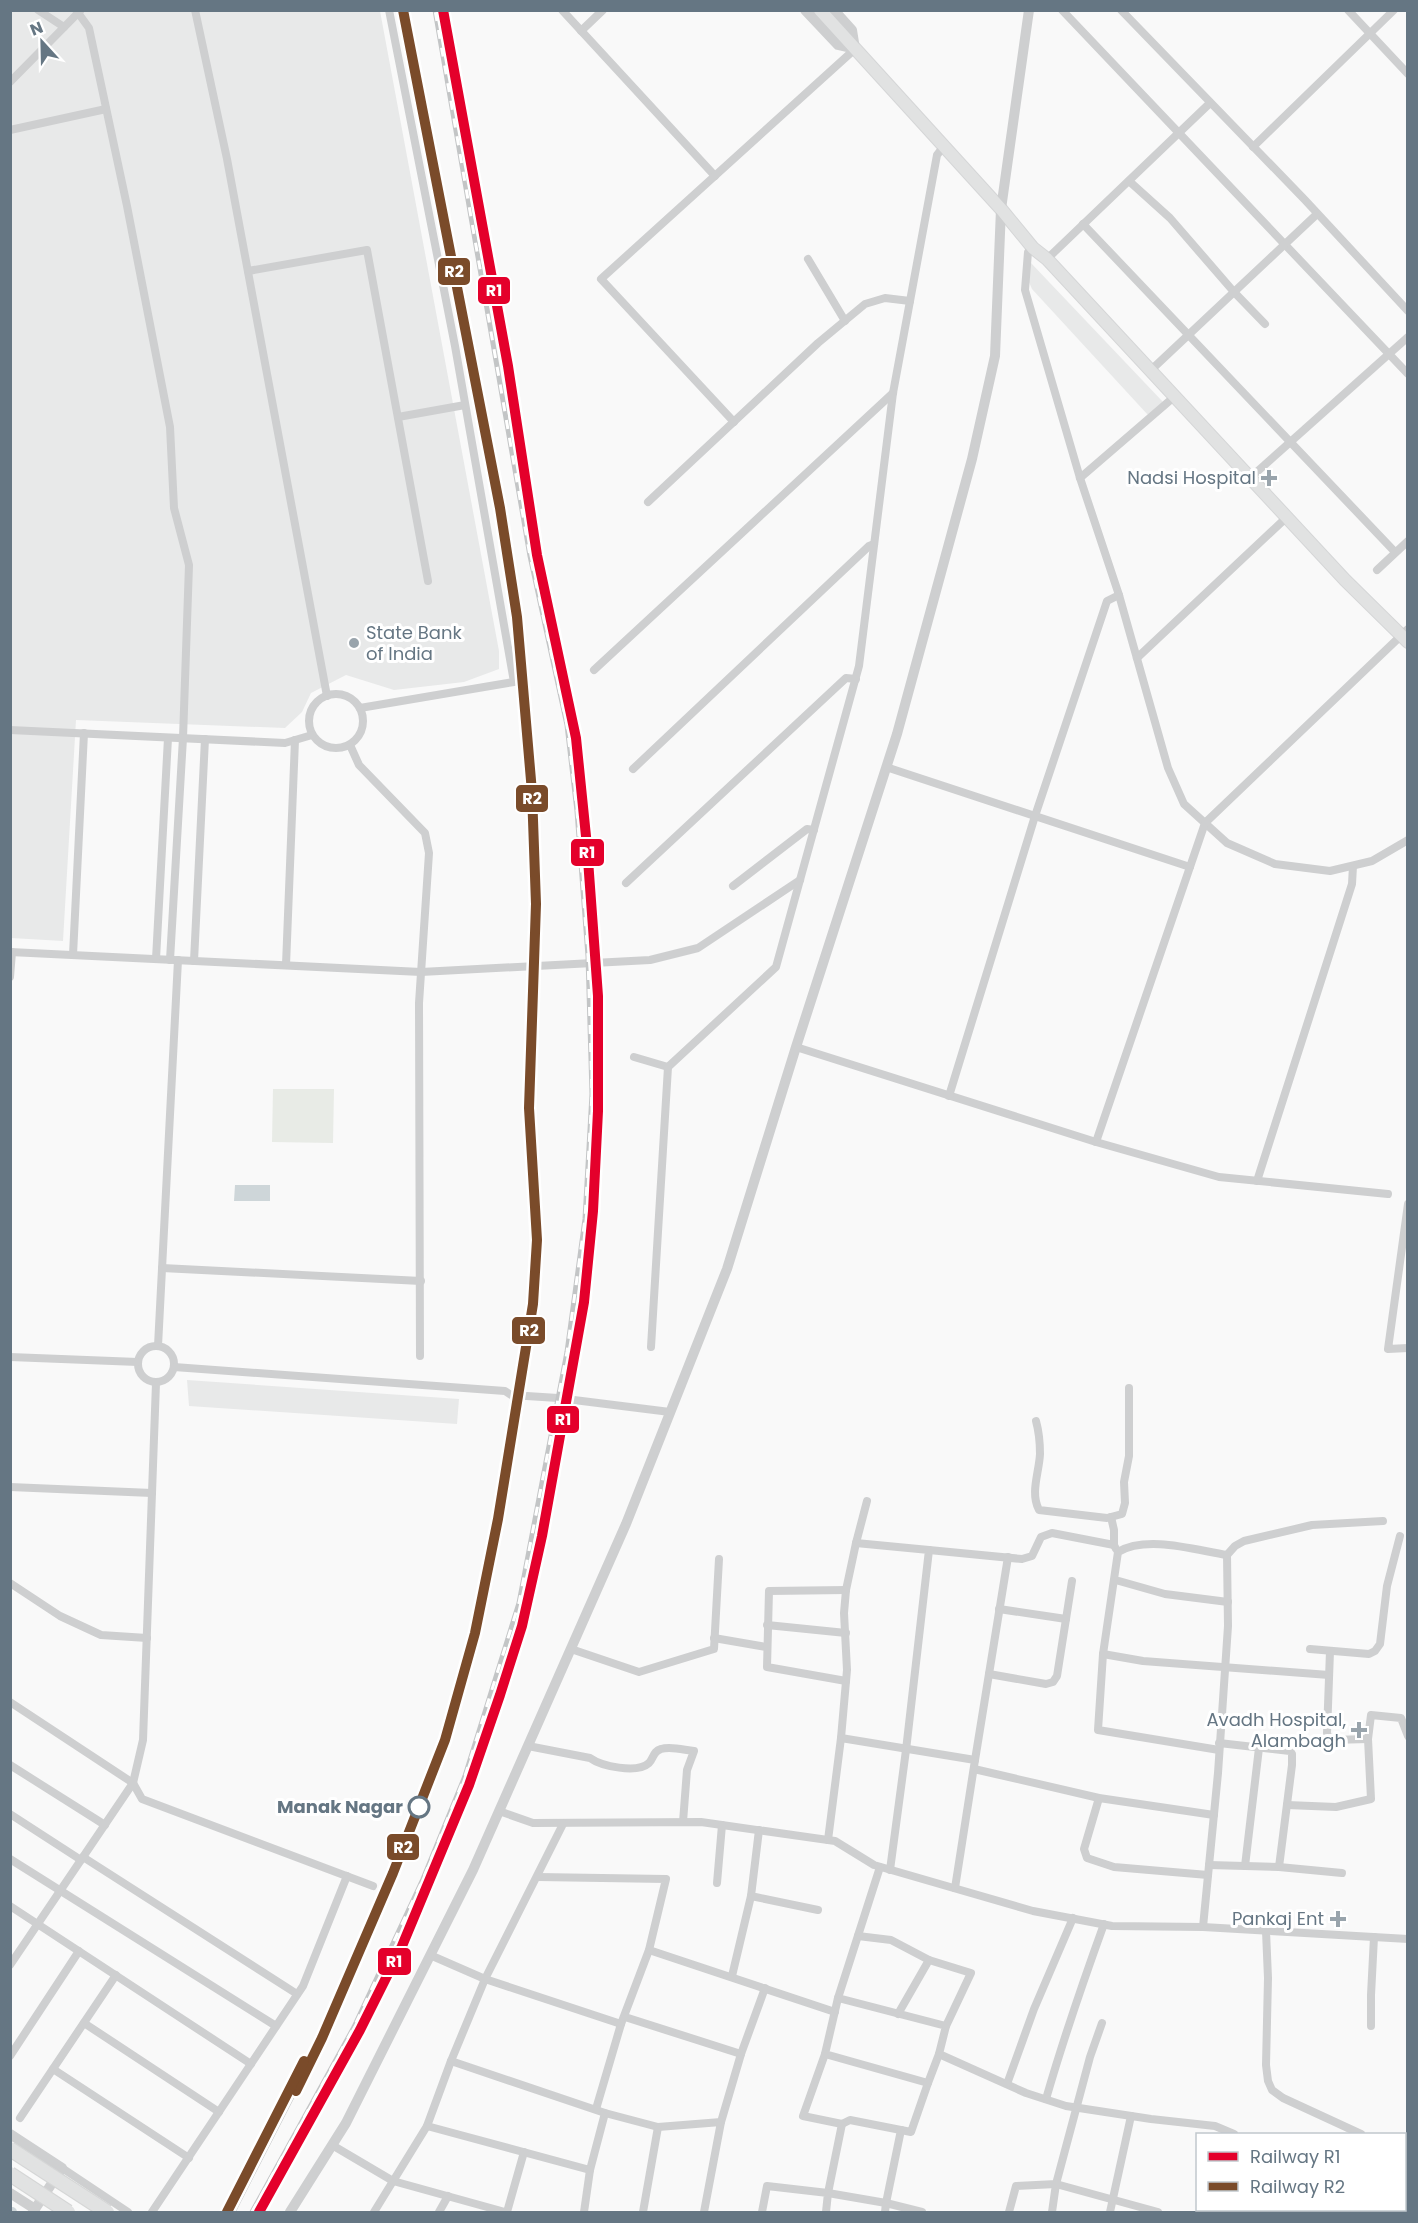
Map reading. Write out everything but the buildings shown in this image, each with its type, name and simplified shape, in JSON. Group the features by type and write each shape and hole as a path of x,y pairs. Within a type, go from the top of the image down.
{"highway":[{"path":"10,2149 106,2212"},
{"path":"10,2174 68,2212"}],"main road":[{"path":"820,10 1001,209 1033,248 1047,259 1287,517 1405,636"}],"street":[{"path":"38,10 64,27"},
{"path":"195,10 227,159 327,696"},
{"path":"360,708 514,682 465,405 389,10"},
{"path":"562,10 715,176"},
{"path":"581,32 603,10"},
{"path":"805,10 838,45 850,44"},
{"path":"734,422 601,279 715,176 850,44 852,30 834,10"},
{"path":"290,2212 346,2123 473,1870 626,1524 727,1269 886,767 972,459 995,356 1001,209 1029,10"},
{"path":"1062,10 1407,374"},
{"path":"1121,10 1317,213 1407,311"},
{"path":"1348,10 1407,74"},
{"path":"1253,147 1394,10"},
{"path":"10,82 78,11 89,28 170,427 174,508 189,566 158,1346"},
{"path":"1047,259 1210,103"},
{"path":"10,130 106,109"},
{"path":"651,1347 668,1068 776,967 859,666 893,393 937,155 944,147"},
{"path":"1129,181 1170,218 1265,324"},
{"path":"1150,371 1317,213"},
{"path":"1083,224 1395,552"},
{"path":"1033,248 1028,252 1025,290 1080,478 1119,595 1168,768 1184,804 1227,843 1275,864 1330,871 1372,861 1407,840"},
{"path":"248,270 367,250 428,581"},
{"path":"808,259 845,321"},
{"path":"648,502 865,304 885,298 910,301"},
{"path":"1250,478 1407,338"},
{"path":"594,670 893,393"},
{"path":"1080,478 1174,397"},
{"path":"398,417 465,405"},
{"path":"1137,658 1287,517"},
{"path":"1377,570 1407,540"},
{"path":"633,769 869,546 874,544"},
{"path":"949,1095 1035,816 1107,602 1119,595"},
{"path":"1096,1142 1205,823 1405,636"},
{"path":"626,883 846,678 856,678"},
{"path":"344,695 352,698 360,708 364,717 363,728 350,745 329,748 322,745 312,735 309,727 310,714 315,704 327,696 344,695"},
{"path":"10,730 285,743 312,735"},
{"path":"73,955 84,734"},
{"path":"156,959 168,738"},
{"path":"194,961 205,739"},
{"path":"286,965 295,740"},
{"path":"350,745 359,765 425,833 429,853 418,1003 420,1356"},
{"path":"886,767 1190,867"},
{"path":"733,886 807,829 814,830"},
{"path":"1257,1180 1353,884 1353,866"},
{"path":"10,977 11,952 421,972 650,960 698,948 800,880"},
{"path":"796,1047 1096,1142 1219,1177 1388,1194"},
{"path":"634,1057 668,1068"},
{"path":"1407,1204 1388,1349 1407,1348"},
{"path":"162,1268 421,1281"},
{"path":"158,1346 170,1353 174,1367 168,1378 156,1383 145,1380 139,1372 138,1362 144,1349 158,1346"},
{"path":"10,1357 138,1362"},
{"path":"174,1367 505,1391 511,1395 558,1398 670,1412"},
{"path":"10,1965 133,1783 143,1740 156,1383"},
{"path":"1036,1421 1040,1437 1040,1455 1034,1501 1039,1510 1111,1517 1122,1514 1125,1503 1124,1482 1129,1456 1128,1388"},
{"path":"10,1487 152,1493"},
{"path":"828,1840 846,1681 844,1613 846,1590 862,1514 867,1501"},
{"path":"1111,1517 1116,1548 1103,1654 1098,1730 1219,1746 1290,1751 1292,1754 1279,1867"},
{"path":"1203,1927 1225,1667 1228,1602 1227,1555 1235,1546 1244,1541 1301,1527 1383,1521"},
{"path":"856,1543 1022,1559 1032,1556 1041,1537 1052,1533 1116,1548 1137,1544 1155,1544 1227,1555"},
{"path":"1310,1649 1369,1653 1375,1651 1380,1644 1387,1586 1401,1536"},
{"path":"890,1870 929,1550"},
{"path":"955,1888 1008,1557"},
{"path":"571,1649 639,1672 714,1648 719,1559"},
{"path":"989,1674 1046,1684 1053,1682 1057,1676 1072,1581"},
{"path":"1119,1581 1165,1594 1228,1602"},
{"path":"10,1583 60,1616 101,1635 147,1638"},
{"path":"846,1590 769,1591 766,1647 766,1667 846,1681"},
{"path":"999,1609 1066,1619"},
{"path":"767,1625 846,1633"},
{"path":"714,1638 766,1647"},
{"path":"1330,1651 1329,1739 1368,1739"},
{"path":"1103,1654 1143,1661 1329,1675"},
{"path":"10,1702 133,1783 142,1799 373,1886"},
{"path":"1287,1805 1336,1807 1371,1799 1368,1739 1371,1715 1401,1718 1407,1736"},
{"path":"841,1738 975,1765 1100,1798 1214,1815"},
{"path":"528,1746 590,1758 597,1763 613,1767 629,1768 643,1766 650,1762 654,1753 660,1749 676,1748 694,1752 687,1770 683,1822"},
{"path":"1245,1866 1260,1748"},
{"path":"10,1765 105,1825"},
{"path":"1100,1798 1084,1849 1087,1858 1114,1867 1208,1875"},
{"path":"500,1811 533,1823 700,1822 835,1841 880,1867 1034,1911 1104,1924 1203,1927 1407,1939"},
{"path":"10,1814 297,1994"},
{"path":"374,2212 428,2126 451,2061 485,1979 563,1824"},
{"path":"717,1883 722,1825"},
{"path":"732,1976 751,1896 759,1830"},
{"path":"10,1859 276,2026"},
{"path":"1209,1864 1342,1873"},
{"path":"858,1936 891,1940 928,1960 971,1973 946,2026 939,2054 911,2132 850,2120 842,2124 802,2116 825,2054 838,1998 880,1867"},
{"path":"152,2212 303,1986 347,1876"},
{"path":"538,1877 666,1879 649,1950 623,2021 601,2111 584,2212"},
{"path":"751,1896 818,1910"},
{"path":"10,1906 251,2064"},
{"path":"1008,2084 1034,2008 1073,1918"},
{"path":"1046,2099 1062,2044 1104,1924"},
{"path":"1266,1931 1266,2065 1272,2091 1359,2133"},
{"path":"1371,2026 1374,1937"},
{"path":"649,1950 834,2012"},
{"path":"10,2056 79,1951"},
{"path":"430,1955 485,1979 741,2054"},
{"path":"898,2014 928,1960"},
{"path":"20,2118 116,1976"},
{"path":"704,2212 721,2122 741,2054 765,1988"},
{"path":"838,1998 946,2026"},
{"path":"84,2023 219,2112"},
{"path":"1052,2212 1056,2184 1090,2057 1102,2023"},
{"path":"825,2054 927,2083"},
{"path":"939,2054 1046,2099 1078,2108 1215,2126 1232,2133"},
{"path":"451,2061 601,2111 658,2127 721,2122"},
{"path":"53,2069 189,2158"},
{"path":"1110,2212 1131,2116"},
{"path":"826,2212 842,2124"},
{"path":"428,2126 590,2170"},
{"path":"643,2212 658,2127"},
{"path":"886,2208 901,2130"},
{"path":"10,2134 128,2212"},
{"path":"332,2145 393,2181 506,2212 524,2152"},
{"path":"10,2193 34,2211 62,2168"},
{"path":"1009,2212 1016,2187 1056,2184 1158,2212"},
{"path":"762,2212 766,2186 828,2193 886,2208 922,2212"},
{"path":"439,2212 448,2196"}],"shaded area":[{"path":"10,11 380,11 499,651 499,669 464,682 394,690 346,675 311,693 302,712 285,728 76,720 63,941 11,938"},
{"path":"1030,262 1163,402 1148,415 1032,289 1029,282"},
{"path":"273,1089 334,1089 333,1143 272,1142"},
{"path":"235,1185 270,1185 270,1201 234,1201"},
{"path":"187,1380 459,1399 457,1424 189,1406"}],"railway":[{"path":"233,2212 322,2038 393,1873 445,1740 475,1633 498,1519 533,1304 537,1240 529,1108 536,904 532,792 517,617 500,508 403,10"},
{"path":"252,2212 354,2027 423,1879 465,1776 519,1603 567,1352 585,1219 592,1094 588,956 577,811 567,725 530,556 435,10"}],"rail line":[{"name":"R2","path":"296,2091 322,2038 393,1873 445,1740 475,1633 498,1519 533,1304 537,1240 529,1108 536,904 532,792 517,617 500,508 403,10"},
{"name":"R1","path":"259,2212 360,2030 402,1946 469,1785 500,1695 522,1626 542,1536 584,1302 593,1211 598,1111 598,996 576,738 537,555 508,366 443,10"},
{"name":"R2","path":"227,2212 304,2061"}],"place":[{"name":"Nadsi Hospital","path":"1269,478"},
{"name":"State Bank of India","path":"354,643"},
{"name":"Avadh Hospital, Alambagh","path":"1359,1730"},
{"name":"Manak Nagar","path":"419,1807"},
{"name":"Pankaj Ent","path":"1338,1919"}]}
